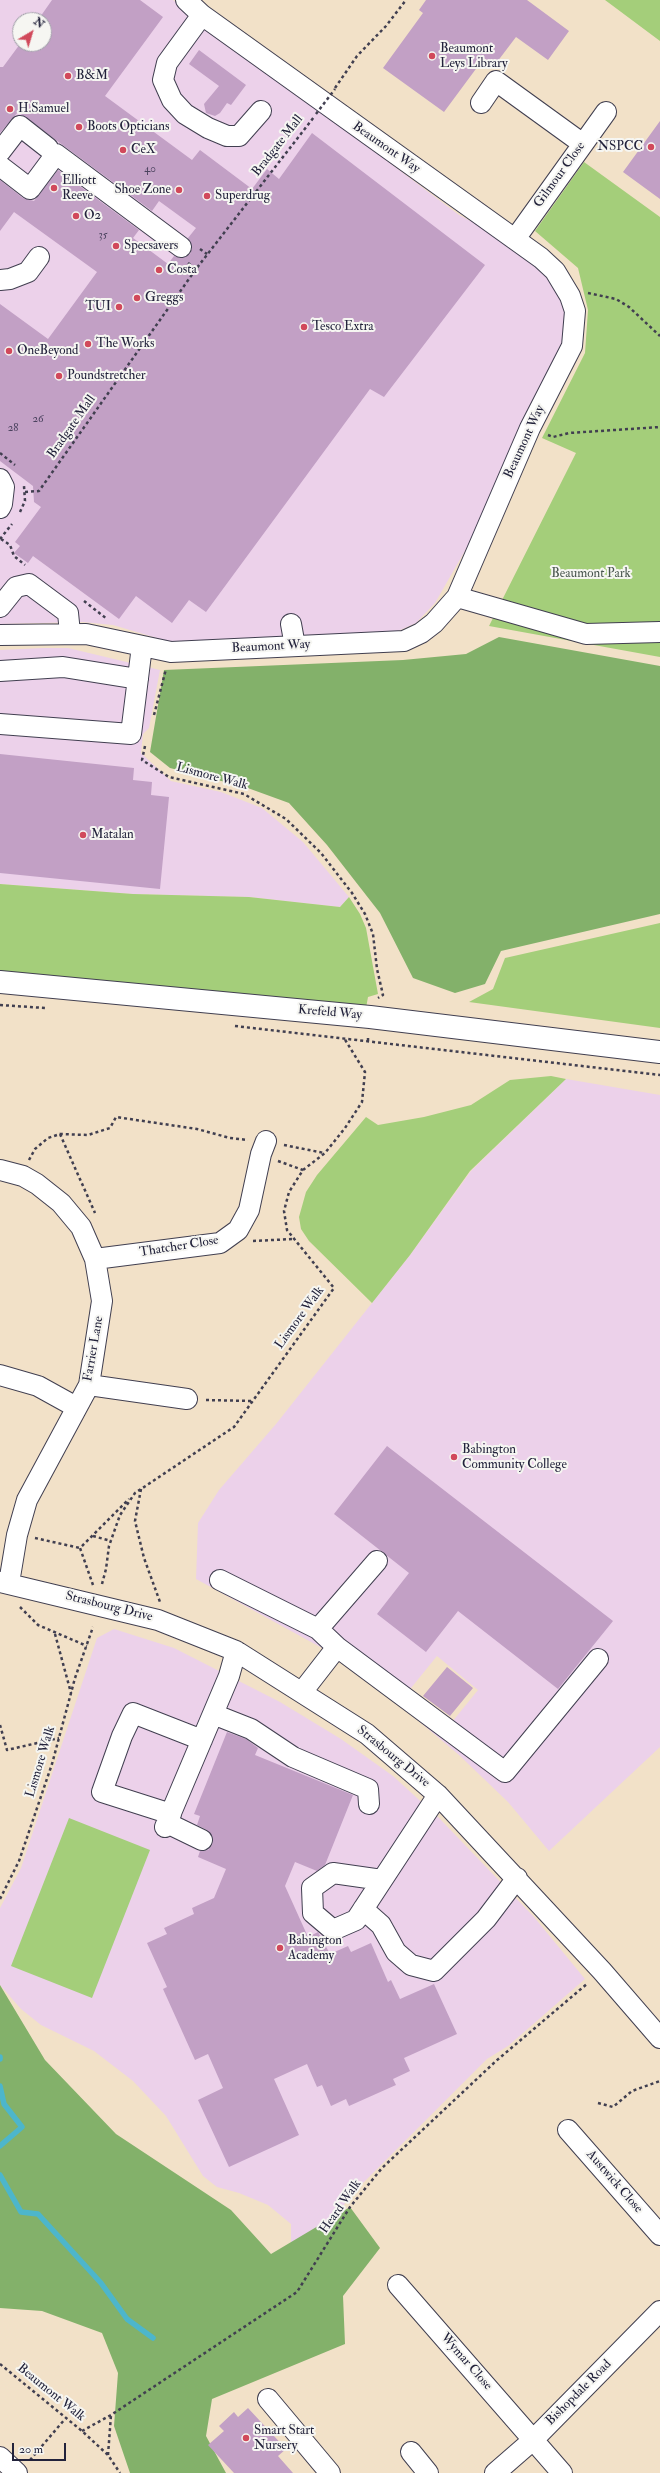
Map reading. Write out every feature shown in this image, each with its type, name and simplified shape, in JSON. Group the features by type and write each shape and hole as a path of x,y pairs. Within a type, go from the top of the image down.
{"highway":[{"name":"Krefeld Way","path":"0,982 370,1017 660,1052"}],"street":[{"name":"Beaumont Way","path":"0,635 70,633 171,652 404,641 421,633 434,623 457,597 530,428 572,346 575,311 570,296 554,271 515,239 202,15 186,0"},
{"path":"202,15 167,63 163,80 172,100 185,114 208,128 227,136 239,136 261,111"},
{"path":"481,103 496,81 583,144"},
{"name":"Gilmour Close","path":"515,239 606,112"},
{"path":"0,152 20,126 48,148"},
{"path":"0,166 30,189 56,154 181,247"},
{"path":"0,280 10,279 28,272 39,257"},
{"path":"0,479 4,487 2,504 0,508"},
{"path":"0,607 16,587 30,584 68,613 70,633"},
{"path":"457,597 586,634 660,632"},
{"path":"291,624 295,646"},
{"path":"0,724 131,734 142,646"},
{"path":"0,671 64,667 138,679"},
{"name":"Thatcher Close","path":"95,1259 220,1243 238,1230 248,1210 264,1148"},
{"name":"Farrier Lane","path":"0,1170 23,1176 61,1203 81,1227 95,1259 102,1301 89,1385 27,1500 17,1534 10,1583"},
{"path":"0,1375 38,1386 76,1407"},
{"path":"89,1385 187,1399"},
{"path":"318,1629 377,1561"},
{"path":"220,1580 318,1629 337,1648 505,1772 598,1659"},
{"name":"Strasbourg Drive","path":"10,1583 168,1624 236,1651 368,1734 438,1795 517,1878 602,1971 660,2038"},
{"path":"302,1692 337,1648"},
{"path":"168,1821 213,1714 236,1651"},
{"path":"202,1740 133,1713 122,1736 102,1792 168,1821 202,1840"},
{"path":"213,1714 252,1729 293,1757 368,1789 369,1804"},
{"path":"382,1880 333,1873 312,1888 313,1913 333,1930 360,1914 438,1795"},
{"path":"360,1914 381,1925 396,1952 411,1965 434,1971 486,1919 517,1878"},
{"name":"Austwick Close","path":"568,2130 660,2235"},
{"name":"Wymar Close","path":"398,2285 562,2473"},
{"name":"Bishopdale Road","path":"494,2473 533,2440 660,2311"},
{"path":"268,2399 330,2473"},
{"path":"411,2452 428,2473"},
{"path":"0,2457 24,2467"}],"path":[{"path":"341,94 335,89 357,56 386,26 406,0"},
{"name":"Bradgate Mall","path":"25,492 38,491 196,269 335,89"},
{"path":"570,296 580,292 598,294 616,299 629,307 660,336"},
{"path":"530,428 553,437 569,432 660,427"},
{"path":"1,539 10,545 14,556 26,566 31,566"},
{"path":"79,597 109,620"},
{"path":"152,721 171,652"},
{"name":"Lismore Walk","path":"146,744 142,760 170,777 244,794 286,819 321,853 352,893 365,914 373,934 376,969 383,995 377,999"},
{"path":"0,1006 47,1008"},
{"path":"227,1025 660,1075"},
{"name":"Lismore Walk","path":"102,1584 111,1541 120,1515 135,1493 234,1427 334,1288 287,1230 284,1211 289,1192 303,1170 325,1153 345,1128 362,1102 365,1072 344,1038"},
{"path":"23,1176 35,1149 48,1138 60,1134 88,1134 110,1128 116,1117 197,1129 264,1148 325,1153"},
{"path":"60,1134 96,1216 81,1227"},
{"path":"264,1148 303,1170"},
{"path":"249,1241 293,1239"},
{"path":"187,1399 253,1401"},
{"path":"141,1488 136,1521 144,1558 168,1624"},
{"path":"80,1548 135,1493"},
{"path":"17,1534 80,1548"},
{"path":"92,1535 111,1541"},
{"path":"80,1548 93,1581 92,1604"},
{"path":"10,1583 19,1606 38,1625 87,1646"},
{"name":"Lismore Walk","path":"0,1899 19,1861 93,1627"},
{"path":"55,1633 71,1693"},
{"path":"0,1725 7,1750 59,1737"},
{"name":"Heard Walk","path":"82,2431 111,2415 297,2292 350,2207 382,2168 496,2061 602,1971"},
{"path":"598,2103 613,2107 632,2091 660,2081"},
{"name":"Beaumont Walk","path":"0,2364 65,2419 82,2431 108,2455 120,2473"},
{"path":"108,2455 111,2415"},
{"path":"24,2467 65,2419"}],"shaded area":[{"path":"0,0 173,0 459,215 486,229 550,277 564,302 565,314 562,342 470,542 435,603 416,623 398,631 373,634 177,644 113,625 83,622 0,624"},
{"path":"68,648 160,670 149,728 143,734 141,753 171,781 221,792 262,808 303,842 349,897 340,907 249,897 133,894 0,884 0,650"},
{"name":"Babington Community College","path":"566,1079 660,1095 660,1747 549,1851 508,1802 459,1755 402,1707 415,1692 452,1722 478,1690 437,1656 398,1704 322,1648 196,1579 198,1523 219,1490 276,1424 410,1255 471,1171"},
{"name":"Babington Academy","path":"114,1629 174,1648 280,1702 341,1739 393,1776 440,1819 534,1917 585,1979 508,2046 487,2059 348,2198 334,2222 291,2250 291,2224 268,2205 239,2193 217,2187 203,2176 166,2116 133,2081 94,2051 41,2025 21,2009 0,1985 0,1908 21,1868 97,1638"}],"green space":[{"path":"605,0 660,0 660,41"},
{"name":"Beaumont Park","path":"584,162 660,217 660,657 489,626 576,453 542,438 585,353 588,310 578,268 535,231"},
{"path":"499,637 660,666 660,914 501,951 485,984 455,993 413,978 380,913 327,845 289,803 245,787 170,768 150,752 164,670 403,660 466,654"},
{"path":"0,884 133,894 249,897 340,907 349,897 360,914 366,928 378,994 368,997 366,1008 0,974"},
{"path":"660,923 660,1028 469,1002 493,989 505,958"},
{"path":"551,1076 566,1079 470,1171 410,1255 372,1303 309,1241 301,1229 299,1217 306,1192 317,1175 366,1117 378,1125 424,1117 471,1105 510,1080"},
{"path":"69,1818 150,1850 92,1998 11,1966"},
{"path":"0,1985 45,2060 116,2134 231,2210 271,2254 350,2207 380,2248 343,2296 345,2344 212,2399 206,2436 226,2473 130,2473 114,2426 118,2373 102,2333 42,2311 0,2308"}],"building":[{"name":"Tesco Extra","path":"52,0 140,0 163,17 105,96 192,160 200,150 252,189 267,169 279,179 312,133 485,265 384,397 370,389 206,612 189,600 172,623 136,596 119,619 33,556 28,563 14,553 20,546 15,542 41,507 34,502 33,486 0,461 0,304 48,339 97,272 14,212 0,231 0,180 23,198 34,201 58,170 139,230 133,238 168,264 174,256 180,258 190,254 192,248 188,238 196,228 159,201 152,211 18,112 0,133 0,67 3,67 14,52 52,52 52,12 44,12"},
{"name":"Beaumont Leys Library","path":"426,0 527,0 569,31 548,60 516,37 494,66 484,58 444,112 383,68 423,13 419,10"},
{"path":"199,50 246,85 231,105 227,103 220,113 215,116 206,113 204,104 219,86 189,64"},
{"name":"NSPCC","path":"660,121 660,199 623,172"},
{"name":"Matalan","path":"0,754 134,768 133,780 152,782 151,795 169,797 160,889 0,873"},
{"path":"387,1446 613,1621 558,1689 458,1611 426,1652 377,1614 409,1573 334,1514"},
{"path":"447,1667 473,1688 450,1716 423,1696"},
{"path":"227,1732 246,1739 258,1748 255,1755 353,1795 325,1865 317,1871 295,1862 285,1886 308,1937 318,1932 330,1954 348,1946 351,1952 371,1943 388,1982 391,1980 400,1999 434,1984 457,2034 404,2058 410,2071 393,2079 396,2085 349,2106 346,2099 331,2106 322,2085 317,2087 307,2064 274,2079 299,2135 229,2167 198,2100 223,2088 208,2054 195,2060 163,1989 167,1987 147,1943 167,1934 164,1928 194,1914 192,1908 214,1898 226,1869 198,1857 200,1851 208,1850 212,1845 213,1839 207,1830 197,1825 200,1816 194,1814"},
{"name":"Smart Start Nursery","path":"248,2408 286,2449 278,2456 293,2473 234,2473 208,2445 224,2431 219,2426 234,2412 238,2417"}],"waterway":[{"path":"0,2086 4,2104 22,2127 0,2146"},
{"path":"0,2175 21,2212 38,2214 101,2283 127,2319 153,2338"}],"place":[{"name":"Beaumont Leys Library","path":"432,56"},
{"name":"B&M","path":"68,76"},
{"name":"H.Samuel","path":"10,109"},
{"name":"Boots Opticians","path":"79,127"},
{"name":"NSPCC","path":"651,147"},
{"name":"CeX","path":"123,150"},
{"name":"Elliott Reeve","path":"54,188"},
{"name":"Shoe Zone","path":"179,190"},
{"name":"Superdrug","path":"207,196"},
{"name":"O2","path":"76,216"},
{"name":"Specsavers","path":"116,246"},
{"name":"Costa","path":"159,270"},
{"name":"Greggs","path":"137,298"},
{"name":"TUI","path":"119,307"},
{"name":"Tesco Extra","path":"304,327"},
{"name":"The Works","path":"88,344"},
{"name":"OneBeyond","path":"9,351"},
{"name":"Poundstretcher","path":"59,376"},
{"name":"Matalan","path":"83,835"},
{"name":"Babington Community College","path":"454,1457"},
{"name":"Babington Academy","path":"280,1948"},
{"name":"Smart Start Nursery","path":"246,2438"}]}
